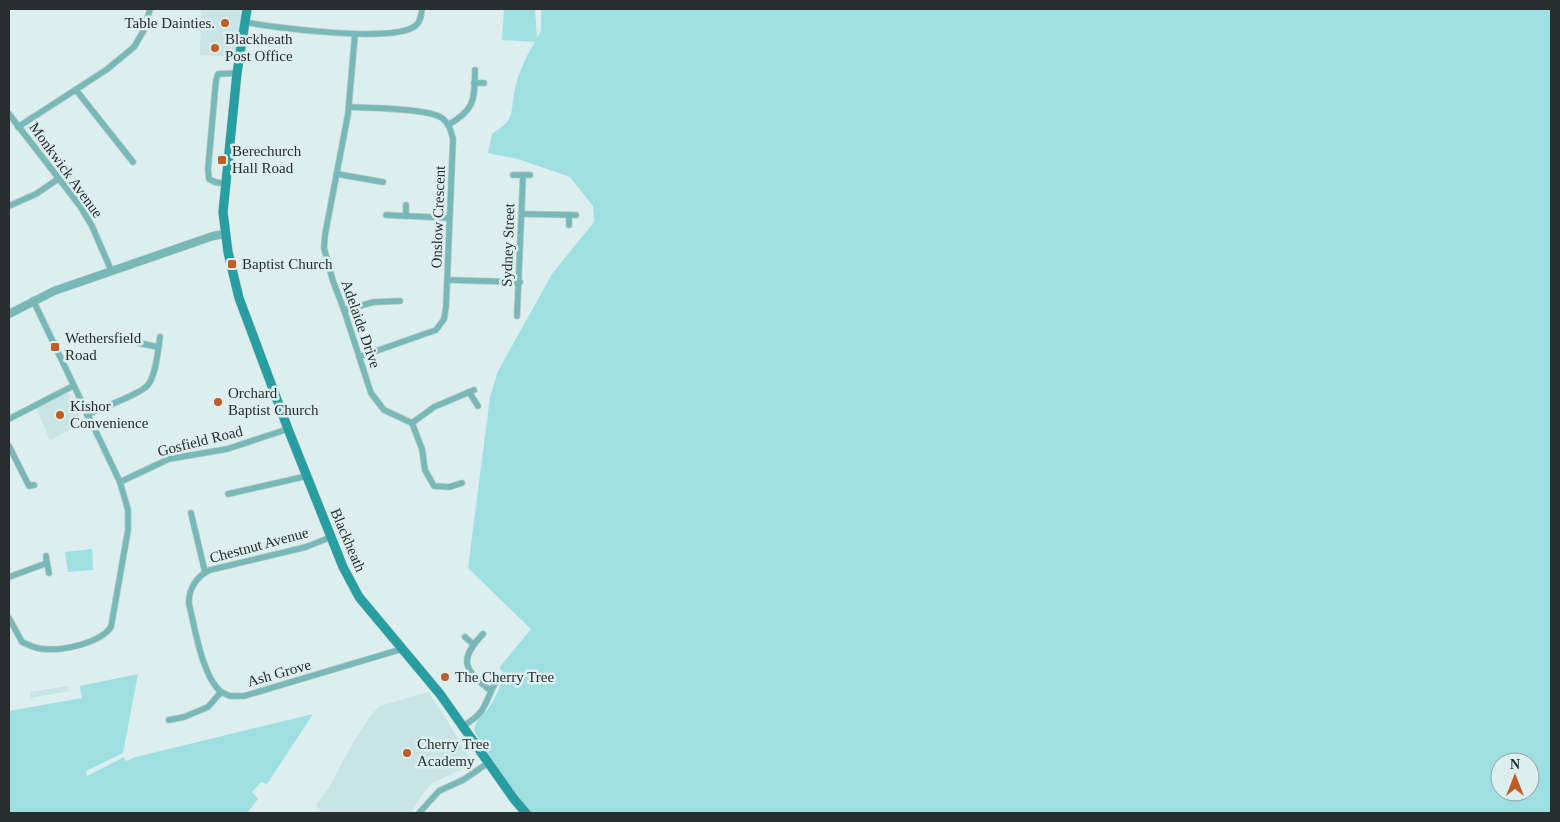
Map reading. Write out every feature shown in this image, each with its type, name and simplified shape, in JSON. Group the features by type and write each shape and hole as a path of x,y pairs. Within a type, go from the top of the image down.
{"main road":[{"name":"Blackheath","path":"247,9 237,73 223,212 232,275 238,298 306,476 343,567 359,597 440,694 488,763 526,813"}],"street":[{"path":"18,127 106,70 134,47 144,30 150,9"},
{"path":"245,22 355,34 394,33 415,27 420,20 422,9"},
{"name":"Adelaide Drive","path":"355,34 349,107 324,248 333,281 371,393 384,410 412,423"},
{"path":"349,107 417,111 442,118 448,125 470,110 473,99 474,70"},
{"path":"225,184 209,179 208,169 216,80 218,74 237,73"},
{"path":"474,83 484,83"},
{"path":"76,90 132,158"},
{"name":"Monkwick Avenue","path":"9,114 80,206 92,226 111,270"},
{"name":"Onslow Crescent","path":"359,357 436,330 441,325 446,314 453,139 448,125"},
{"path":"337,174 381,182 380,173"},
{"path":"513,175 530,175"},
{"name":"Sydney Street","path":"517,316 520,282 523,176"},
{"path":"9,206 36,194 58,179"},
{"path":"406,205 406,216"},
{"path":"522,214 572,215 569,224"},
{"path":"386,215 449,218"},
{"path":"9,314 54,291 213,236 225,234"},
{"path":"448,280 520,282"},
{"path":"9,618 22,642 42,649 54,649 85,643 106,634 111,627 128,530 128,510 120,482 34,300"},
{"path":"344,310 374,302 400,301"},
{"path":"87,415 147,386 152,376 160,338"},
{"path":"139,343 158,347"},
{"path":"9,419 73,386"},
{"path":"462,483 454,482 434,486 425,470 422,449 412,423 434,407 472,391 478,406"},
{"name":"Gosfield Road","path":"120,482 169,459 227,449 288,429"},
{"path":"9,446 30,486 34,485"},
{"path":"228,494 306,476"},
{"path":"191,513 206,572"},
{"path":"194,522 200,520"},
{"name":"Chestnut Avenue","path":"221,692 214,686 206,671 189,604 189,594 194,585 206,572 306,547 331,537"},
{"path":"46,556 49,573"},
{"path":"9,577 47,563"},
{"path":"482,634 473,644 466,657 468,670 491,691"},
{"path":"465,637 473,644"},
{"name":"Ash Grove","path":"221,692 230,696 244,696 402,649"},
{"path":"463,726 474,720 485,707 497,680"},
{"path":"169,720 208,707 221,692"},
{"path":"422,812 438,791 463,780 488,763"}],"shaded area":[{"path":"201,9 241,9 235,57 200,55"},
{"path":"504,9 535,9 537,38 541,31 541,9 1551,9 1551,813 532,813 518,797 474,730 477,722 498,692 503,672 499,668 531,629 468,568 490,397 498,371 552,274 594,222 593,206 570,177 518,159 488,153 492,134 505,125 510,118 519,74 535,42 502,40"},
{"path":"68,392 83,423 50,440 36,408"},
{"path":"92,549 93,570 68,572 65,552"},
{"path":"138,674 123,753 86,771 87,776 124,757 125,761 313,714 267,784 261,782 252,792 258,799 247,813 9,813 9,711 82,698 80,686"},
{"path":"68,686 69,691 31,698 30,692"},
{"name":"Cherry Tree Academy","path":"428,692 472,763 432,783 421,796 411,813 322,813 316,805 328,789 370,716 380,706"}],"place":[{"name":"Table Dainties.","path":"225,23"},
{"name":"Blackheath Post Office","path":"215,48"},
{"name":"Berechurch Hall Road","path":"222,160"},
{"name":"Baptist Church","path":"232,264"},
{"name":"Wethersfield Road","path":"55,347"},
{"name":"Orchard Baptist Church","path":"218,402"},
{"name":"Kishor Convenience","path":"60,415"},
{"name":"The Cherry Tree","path":"445,677"},
{"name":"Cherry Tree Academy","path":"407,753"}]}
